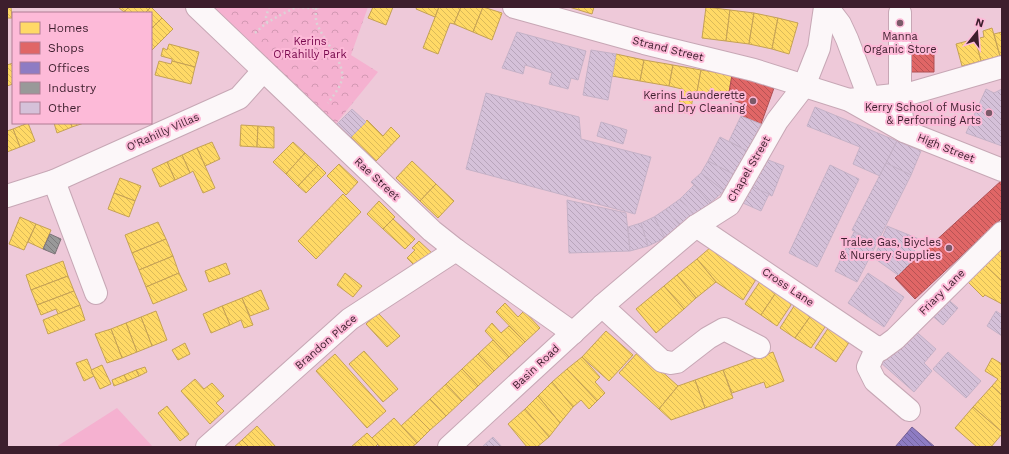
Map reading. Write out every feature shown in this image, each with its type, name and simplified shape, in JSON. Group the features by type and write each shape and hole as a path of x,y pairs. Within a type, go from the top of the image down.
{"street":[{"name":"Rae Street","path":"197,7 432,231 456,250 573,333"},
{"name":"Strand Street","path":"514,7 644,44 754,70 798,93"},
{"name":"Chapel Street","path":"623,288 696,226 729,205 777,121 798,93 818,48 826,7"},
{"path":"826,7 840,24 847,39 859,98 912,93 1002,67"},
{"path":"900,13 900,105 904,131"},
{"name":"O'Rahilly Villas","path":"7,196 54,181 239,98 263,71"},
{"name":"High Street","path":"798,93 859,98 904,131 1002,170"},
{"path":"54,181 96,293"},
{"name":"Cross Lane","path":"696,226 878,348"},
{"name":"Friary Lane","path":"878,348 895,339 1002,233"},
{"name":"Brandon Place","path":"207,447 350,319 456,250"},
{"name":"Basin Road","path":"449,447 623,288"},
{"path":"602,306 662,361 671,363 677,362 708,338 724,329 759,347"},
{"path":"878,348 868,367 875,381 909,410"}],"path":[{"path":"267,23 266,17 269,7"},
{"path":"239,48 267,23 296,7 317,8 317,26 335,55 340,67 342,78 339,86 317,122"}],"green space":[{"name":"Kerins O'Rahilly Park","path":"211,7 368,7 351,55 378,72 334,126"},
{"path":"117,408 153,447 56,447"}],"building: Homes":[{"path":"7,7 11,7 12,18 7,18"},
{"path":"118,7 129,7 124,12"},
{"path":"129,7 151,7 146,12 124,12"},
{"path":"151,7 162,18 152,28 152,12 146,12"},
{"path":"373,7 393,7 386,25 368,18"},
{"path":"417,7 439,7 435,17 416,9"},
{"path":"439,7 461,7 454,24 450,23 438,54 423,48"},
{"path":"461,7 483,7 473,32 454,24"},
{"path":"483,7 502,13 492,40 473,32"},
{"path":"569,7 594,7 592,14"},
{"path":"706,7 730,10 726,41 702,38"},
{"path":"730,10 754,13 749,44 726,41"},
{"path":"754,13 778,18 772,49 749,44"},
{"path":"162,18 173,29 152,50 152,28"},
{"path":"778,18 798,23 789,54 772,49"},
{"path":"992,28 1000,56 981,61 975,39 984,37 983,31"},
{"path":"1002,32 1002,55 1000,56 994,34"},
{"path":"975,39 981,61 962,66 956,44"},
{"path":"169,44 199,52 195,67 172,61 172,59 161,56 163,48 167,50"},
{"path":"616,54 644,60 640,81 612,76"},
{"path":"644,60 673,65 669,86 640,81"},
{"path":"159,61 171,64 172,61 195,67 191,84 155,75"},
{"path":"12,63 12,84 7,86 7,65"},
{"path":"673,65 701,70 697,92 694,91 690,114 678,111 682,89 669,86"},
{"path":"701,70 732,75 728,98 697,92"},
{"path":"367,120 383,136 391,127 400,136 376,161 351,137"},
{"path":"28,124 35,141 20,147 13,129"},
{"path":"54,124 71,124 72,127 57,133"},
{"path":"71,124 81,124 72,127"},
{"path":"241,125 258,126 257,147 240,146"},
{"path":"258,126 274,127 274,148 257,147"},
{"path":"13,129 20,147 7,152 7,131"},
{"path":"212,142 220,159 205,166 197,148"},
{"path":"293,142 305,153 286,174 273,162"},
{"path":"197,148 215,188 203,193 193,171 190,173 182,155"},
{"path":"305,153 318,165 298,186 286,174"},
{"path":"182,155 190,173 175,180 167,162"},
{"path":"412,161 436,184 420,201 396,178"},
{"path":"167,162 175,180 160,187 152,169"},
{"path":"339,164 358,182 346,195 327,176"},
{"path":"318,165 326,173 306,193 298,186"},
{"path":"120,178 141,186 135,201 114,193"},
{"path":"436,184 454,201 438,218 420,201"},
{"path":"114,193 135,201 129,217 108,209"},
{"path":"343,194 361,212 316,259 298,241"},
{"path":"379,201 395,217 383,229 367,214"},
{"path":"20,217 36,224 24,250 9,244"},
{"path":"393,219 415,239 405,249 383,229"},
{"path":"158,222 166,239 132,253 125,235"},
{"path":"36,224 51,230 43,249 28,242"},
{"path":"166,239 173,256 139,270 132,253"},
{"path":"419,241 434,255 419,270 407,258 415,250 412,248"},
{"path":"711,247 757,278 743,300 716,282 697,259"},
{"path":"1002,248 1002,278 1000,280 985,265"},
{"path":"173,256 179,273 146,287 139,270"},
{"path":"697,259 716,282 696,298 677,275"},
{"path":"63,261 68,276 31,290 26,275"},
{"path":"226,263 230,274 209,282 205,271"},
{"path":"985,265 1002,281 1002,304 985,295 983,297 968,282"},
{"path":"179,273 187,290 153,304 146,287"},
{"path":"345,273 362,286 353,297 337,285"},
{"path":"677,275 696,298 684,309 664,286"},
{"path":"68,276 74,291 37,305 31,290"},
{"path":"761,280 777,291 761,315 745,304"},
{"path":"664,286 684,309 656,333 636,309"},
{"path":"261,290 269,309 250,316 242,298"},
{"path":"74,291 80,305 58,314 56,309 41,315 37,305"},
{"path":"777,291 793,302 777,326 761,315"},
{"path":"242,298 253,325 244,328 241,320 230,325 222,306"},
{"path":"505,303 518,317 524,311 540,328 525,342 496,312"},
{"path":"796,303 812,314 795,338 780,328"},
{"path":"80,305 85,320 48,334 43,320"},
{"path":"222,306 230,325 211,333 203,314"},
{"path":"156,311 167,340 152,346 141,317"},
{"path":"378,313 400,336 387,347 366,324"},
{"path":"812,314 827,324 811,348 795,338"},
{"path":"141,317 152,346 137,352 126,323"},
{"path":"126,323 137,352 122,358 111,329"},
{"path":"492,323 501,333 509,326 525,342 509,357 485,331"},
{"path":"831,324 852,338 836,362 815,348"},
{"path":"111,329 122,358 107,363 95,334"},
{"path":"606,331 633,355 609,381 582,357"},
{"path":"493,340 509,357 494,371 478,354"},
{"path":"185,343 190,354 178,360 172,350"},
{"path":"364,351 398,389 383,402 349,364"},
{"path":"639,351 678,386 659,409 619,373"},
{"path":"773,352 784,381 766,388 764,382 732,393 723,370"},
{"path":"335,354 386,411 367,428 316,371"},
{"path":"478,354 494,371 478,386 462,369"},
{"path":"582,357 600,377 595,382 605,393 597,401 567,369"},
{"path":"992,358 1002,364 1002,395 992,386 998,379 985,371"},
{"path":"87,359 94,376 84,381 76,363"},
{"path":"102,365 111,384 100,389 91,370"},
{"path":"145,367 147,372 139,376 136,370"},
{"path":"462,369 478,386 462,401 446,384"},
{"path":"567,369 597,401 589,409 581,400 573,407 552,382"},
{"path":"136,370 139,376 127,381 124,375"},
{"path":"723,370 733,398 705,408 695,380"},
{"path":"124,375 127,381 114,386 112,380"},
{"path":"195,379 204,389 212,383 224,396 216,403 224,411 210,424 181,391"},
{"path":"695,380 705,408 671,420 659,409 678,386"},
{"path":"552,382 573,407 560,423 538,396"},
{"path":"446,384 462,401 446,416 430,399"},
{"path":"992,386 1002,395 1002,432 973,407"},
{"path":"538,396 560,423 549,437 525,409"},
{"path":"430,399 446,416 430,430 414,414"},
{"path":"167,406 189,434 180,441 158,413"},
{"path":"973,407 1002,432 991,447 977,447 955,428"},
{"path":"525,409 549,437 537,447 527,447 508,424"},
{"path":"414,414 430,430 417,443 401,426"},
{"path":"394,418 417,443 412,447 380,447 372,438"},
{"path":"257,426 276,447 249,447 242,440"},
{"path":"367,433 378,444 375,447 351,447"},
{"path":"242,440 249,447 234,447"}],"building: Shops":[{"path":"934,53 934,72 909,72 909,54"},
{"name":"Kerins Launderette and Dry Cleaning","path":"732,75 774,88 761,124 741,116 746,105 728,98"},
{"name":"Tralee Gas, Biycles & Nursery Supplies","path":"1002,180 1002,218 915,299 895,278"}],"building: Offices":[{"path":"912,427 935,447 895,447"}],"building: Industry":[{"path":"50,234 61,239 55,254 43,249"}],"building: Other":[{"path":"517,32 586,51 578,80 571,78 568,89 549,84 552,73 525,65 523,74 502,68"},
{"path":"591,50 616,54 608,100 583,95"},
{"name":"Kerry School of Music & Performing Arts","path":"986,89 994,93 1002,89 1002,146 966,133"},
{"path":"486,93 579,117 581,139 651,157 635,214 466,169"},
{"path":"815,107 897,141 880,176 853,164 860,147 807,126"},
{"path":"352,109 366,122 351,137 337,124"},
{"path":"741,116 761,124 747,151 729,141"},
{"path":"601,122 627,130 623,144 597,136"},
{"path":"720,137 747,151 735,175 708,161"},
{"path":"897,141 921,151 911,175 886,163"},
{"path":"763,158 784,166 772,196 750,186"},
{"path":"708,161 735,175 724,191 701,173"},
{"path":"886,163 911,175 877,243 852,230"},
{"path":"830,165 859,179 817,267 789,253"},
{"path":"701,173 724,191 710,203 691,182"},
{"path":"694,185 710,203 696,217 680,199"},
{"path":"750,186 769,194 761,211 743,203"},
{"path":"680,199 696,217 682,228 666,209"},
{"path":"567,200 626,213 630,251 569,253"},
{"path":"666,209 682,228 665,238 654,217"},
{"path":"654,217 665,238 648,246 641,223"},
{"path":"641,223 648,246 630,251 628,227"},
{"path":"887,226 919,239 909,264 898,275 874,258"},
{"path":"854,232 877,243 857,282 835,271"},
{"path":"868,273 904,297 884,327 848,303"},
{"path":"944,296 958,308 943,325 929,313"},
{"path":"996,311 1002,315 1002,336 987,326"},
{"path":"911,327 936,349 924,363 932,371 914,392 880,362"},
{"path":"948,352 981,381 966,398 933,369"},
{"path":"493,437 502,447 482,447"}],"place":[{"name":"Manna Organic Store","path":"900,23"},
{"name":"Kerins Launderette and Dry Cleaning","path":"753,101"},
{"name":"Kerry School of Music & Performing Arts","path":"989,113"},
{"name":"Tralee Gas, Biycles & Nursery Supplies","path":"949,248"}]}
